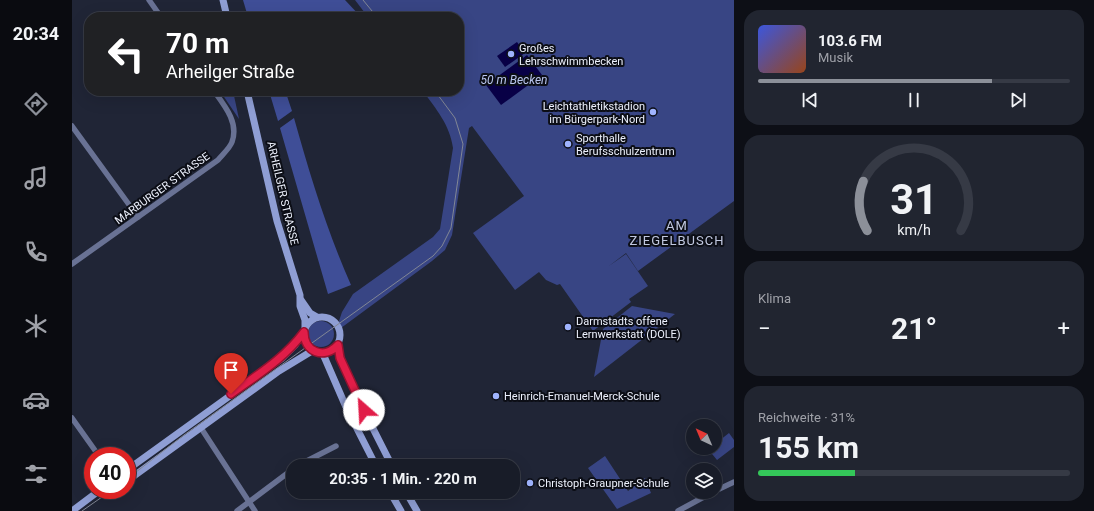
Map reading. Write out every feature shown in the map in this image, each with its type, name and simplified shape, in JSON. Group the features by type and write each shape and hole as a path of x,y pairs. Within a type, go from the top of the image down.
{"street":[{"path":"149,0 157,12"},
{"path":"223,0 227,12"},
{"name":"MARBURGER STRASSE","path":"72,264 218,160 232,143 234,124 227,108 218,96"},
{"name":"ARHEILGER STRASSE","path":"248,96 277,221 301,300 310,313 317,317 327,317 337,325 340,333 338,345 340,358 358,399 388,459"},
{"path":"72,126 138,217"},
{"name":"ARHEILGER STRASSE","path":"301,300 300,306 306,320 304,330 305,343 312,351"},
{"path":"136,463 281,358 295,345 304,330 312,320 317,317"},
{"path":"136,475 279,371 312,351 323,354 334,349 338,345"},
{"path":"323,354 346,407 372,459"},
{"path":"72,418 93,447"},
{"path":"201,428 255,511"},
{"path":"311,459 336,446"},
{"path":"237,511 286,474"},
{"path":"722,488 734,482"},
{"path":"72,510 87,499"},
{"path":"394,499 401,511"},
{"path":"410,499 417,511"},
{"path":"678,511 701,499"}],"shaded area":[{"path":"243,0 345,0 356,12 247,12"},
{"path":"355,0 734,0 734,201 638,271 626,253 609,266 626,254 648,286 629,299 631,302 593,331 560,284 557,285 546,280 539,272 515,290 473,233 524,196 472,126 469,128 452,235 445,250 341,328 339,321 342,312 353,294 433,237 440,229 453,148 446,125 426,96 464,96 464,12 364,12"},
{"path":"223,96 234,96 239,119"},
{"path":"270,96 287,96 292,111 278,121"},
{"path":"294,118 320,203 334,244 351,285 328,294 280,128"},
{"path":"632,306 675,314 594,377 603,329"},
{"path":"321,321 331,324 334,334 331,344 321,347 311,344 308,334 311,324"},
{"path":"729,433 734,440 734,447 717,460 713,455 722,455 722,438"},
{"path":"605,456 628,491 645,478 651,493 617,509 588,468"}],"water":[{"name":"Großes Lehrschwimmbecken","path":"517,42 525,53 505,67 497,56"},
{"name":"50 m Becken","path":"527,55 542,75 501,105 486,85"}],"tram line":[{"path":"363,0 373,12"},
{"path":"136,472 184,435 433,256 442,246 451,228 463,144 455,118 439,96"},
{"path":"82,511 99,499"}],"place":[{"name":"Großes Lehrschwimmbecken","path":"511,54"},
{"name":"Leichtathletikstadion im Bürgerpark-Nord","path":"653,112"},
{"name":"Sporthalle Berufsschulzentrum","path":"568,144"},
{"name":"Darmstadts offene Lernwerkstatt (DOLE)","path":"568,327"},
{"name":"Heinrich-Emanuel-Merck-Schule","path":"496,396"},
{"name":"Christoph-Graupner-Schule","path":"530,483"}],"district":[{"name":"AM ZIEGELBUSCH","path":"677,232"}],"route":[{"path":"231,394 281,358 295,345 304,332 305,343 312,351 323,354 334,349 338,345 340,358 364,410"}]}
